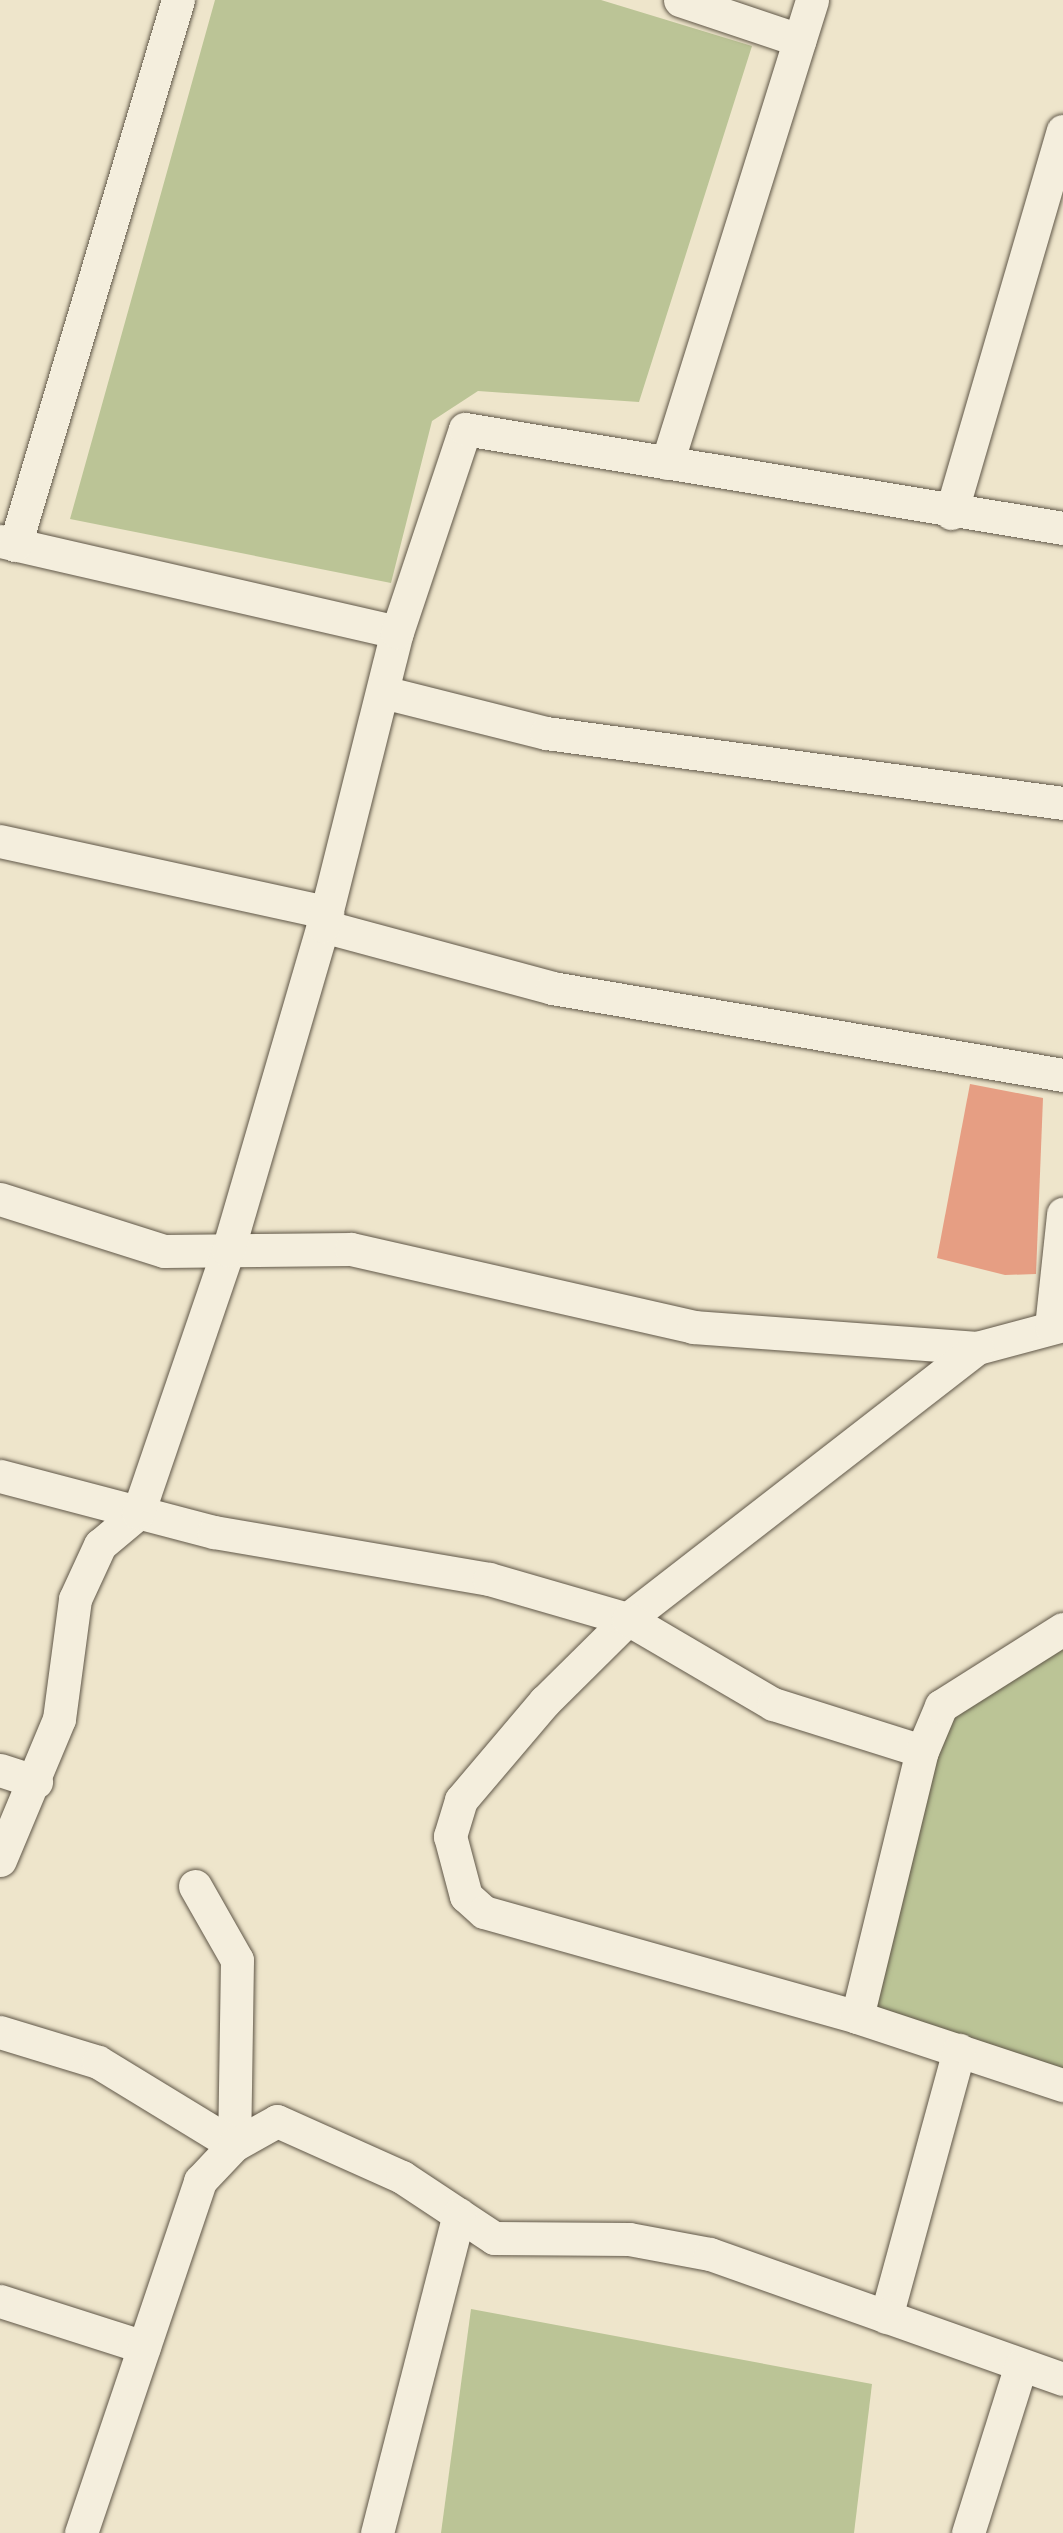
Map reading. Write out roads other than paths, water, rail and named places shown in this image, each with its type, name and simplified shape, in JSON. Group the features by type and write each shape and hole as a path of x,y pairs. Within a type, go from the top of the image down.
{"street":[{"path":"178,0 7,543 397,632"},
{"path":"680,0 799,40"},
{"path":"667,463 812,0"},
{"path":"951,513 1063,131"},
{"path":"0,1860 36,1782 59,1719 75,1599 100,1545 138,1513 228,1250 325,919 397,632 465,429 951,513 1063,528"},
{"path":"383,692 546,733 1063,803"},
{"path":"0,841 325,919 552,988 1063,1075"},
{"path":"0,1199 164,1251 351,1249 693,1327 977,1348 1057,1326 1063,1213"},
{"path":"977,1348 628,1619 545,1701 461,1800 450,1836 466,1896 484,1912 857,2017 1063,2085"},
{"path":"0,1476 214,1532 489,1578 628,1619 773,1704 922,1751"},
{"path":"857,2017 922,1751 941,1706 1063,1629"},
{"path":"0,1770 36,1782"},
{"path":"195,1886 237,1960 234,2145"},
{"path":"0,2032 98,2062 234,2145"},
{"path":"886,2317 959,2050"},
{"path":"81,2533 200,2181 234,2145 277,2121 402,2177 494,2238 629,2239 710,2254 1063,2379"},
{"path":"377,2533 459,2214"},
{"path":"0,2301 144,2347"},
{"path":"968,2533 1021,2365"}]}
